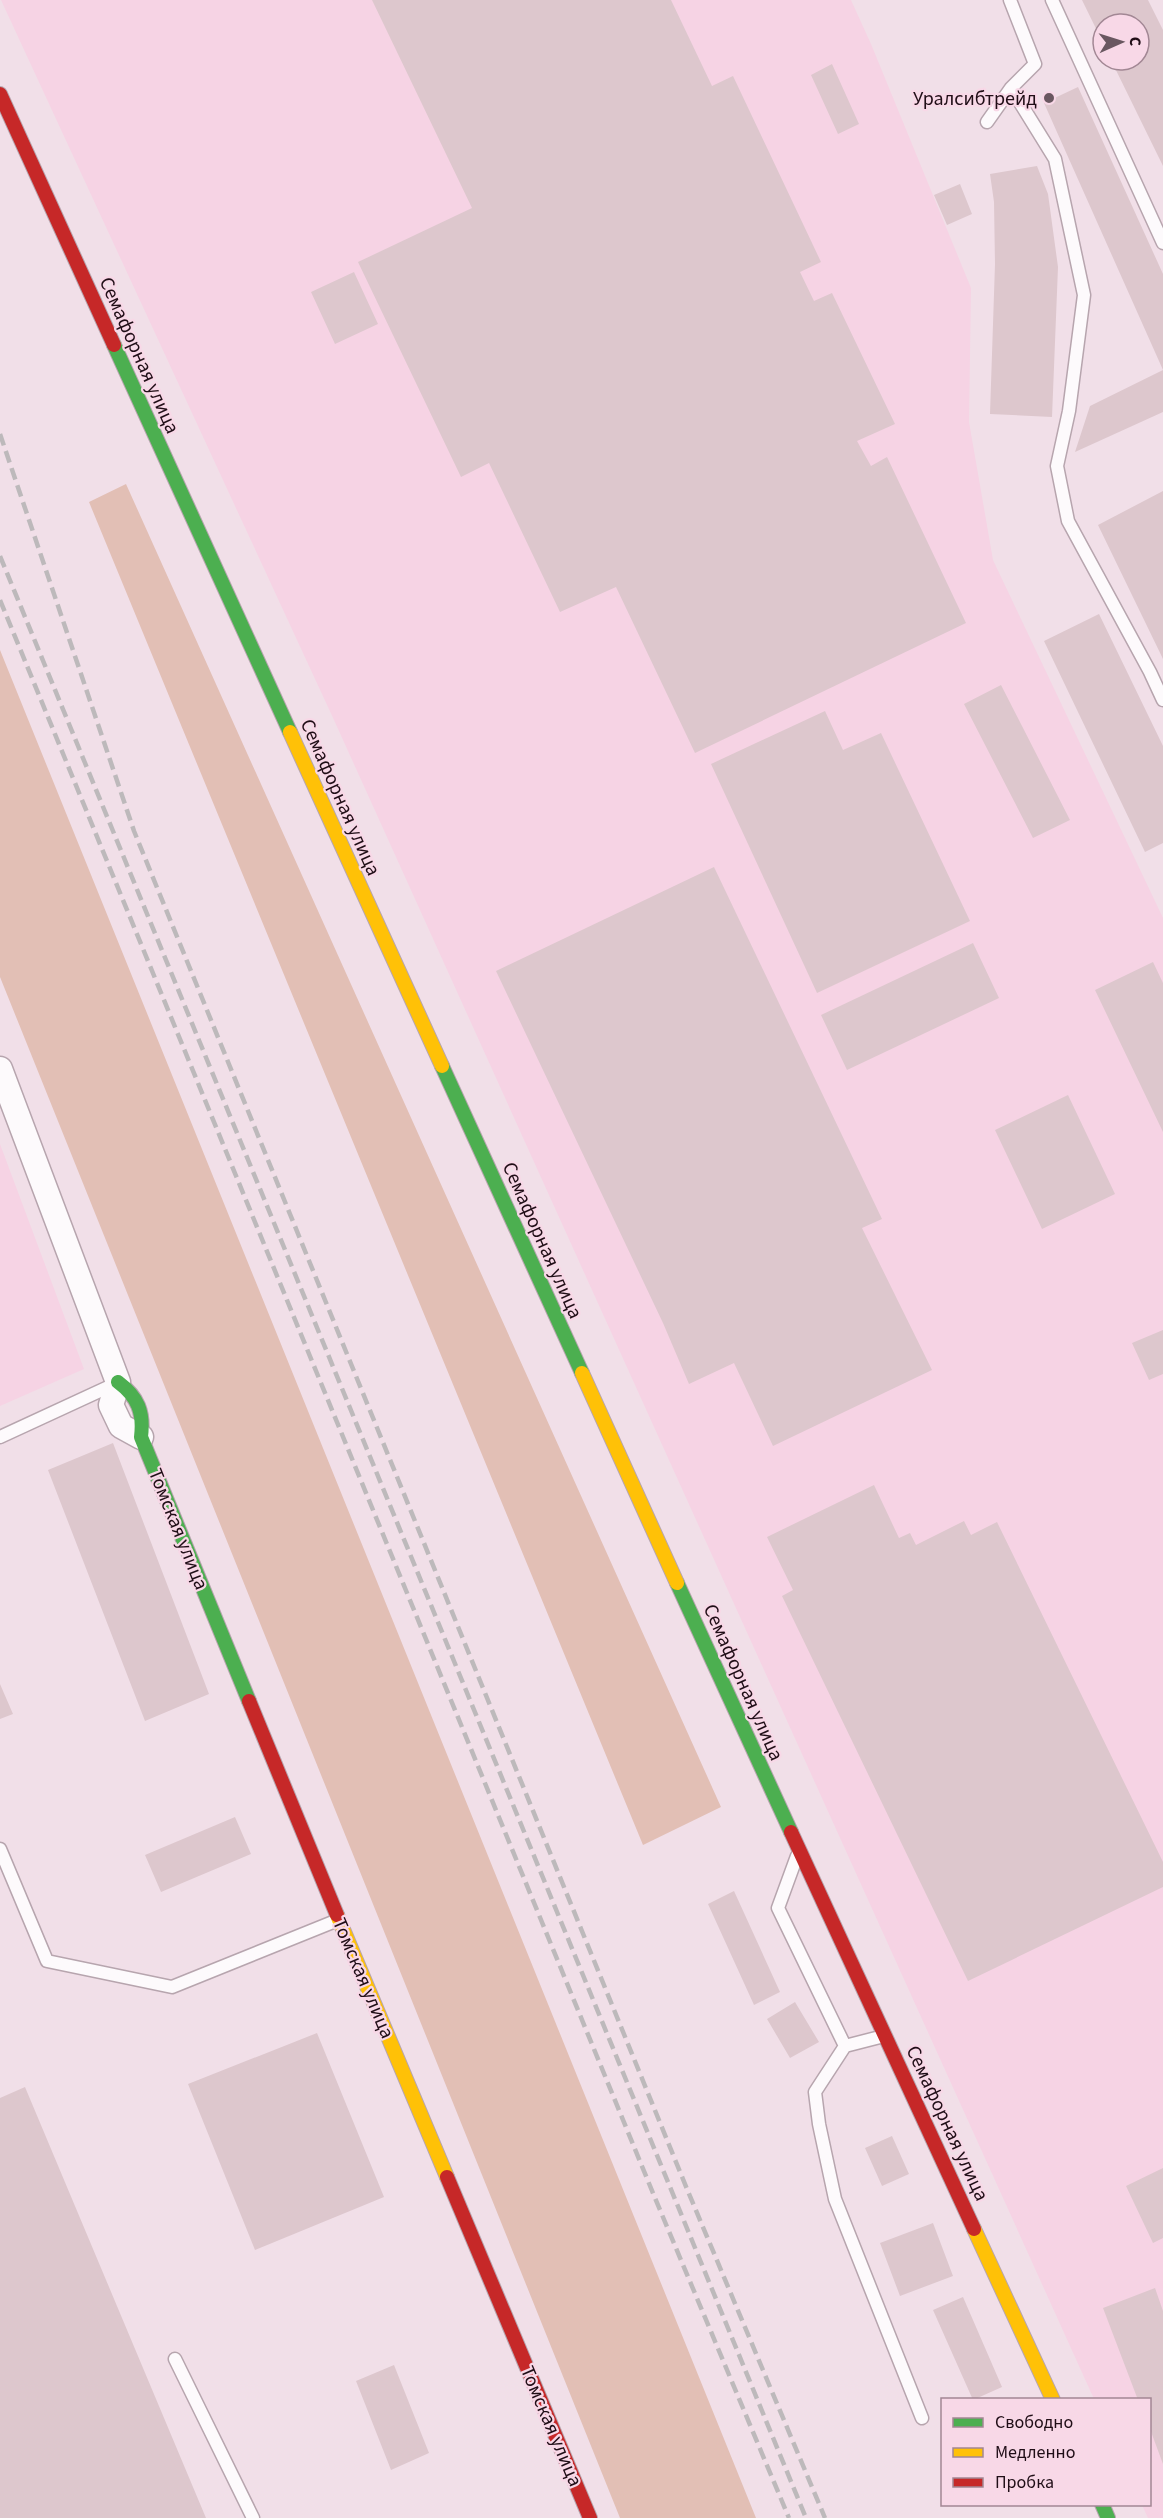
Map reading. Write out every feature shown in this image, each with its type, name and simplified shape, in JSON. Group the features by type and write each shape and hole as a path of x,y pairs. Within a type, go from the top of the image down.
{"main road":[{"name":"Семафорная улица","path":"0,94 799,1850 1052,2398"},
{"name":"Томская улица","path":"141,1437 339,1920 590,2518"}],"street":[{"name":"Томская улица","path":"0,1069 118,1382 111,1405 121,1426 141,1437"}],"lane":[{"path":"987,122 1011,88 1035,64 1010,0"},
{"path":"1052,0 1163,243"},
{"path":"1011,88 1055,159 1084,295 1069,411 1057,466 1068,521 1163,700"},
{"path":"0,1437 118,1382"},
{"path":"0,1850 47,1961 172,1988 339,1920"},
{"path":"799,1850 778,1908 845,2046"},
{"path":"886,2035 845,2046 815,2092 819,2124 835,2199 922,2418"},
{"path":"175,2359 253,2518"}],"shaded area":[{"path":"1,0 851,0 971,288 969,422 993,560 1163,918 1163,2518 1148,2518 1142,2506 1151,2506 1151,2398 1094,2398 334,720"},
{"path":"126,484 721,1807 643,1845 89,502"},
{"path":"0,650 756,2518 620,2518 0,977"},
{"path":"0,1144 84,1369 0,1406"}],"building":[{"path":"372,0 671,0 712,86 733,76 821,262 800,272 814,301 832,293 895,424 857,441 871,466 887,457 966,623 695,753 616,587 560,612 489,463 461,477 358,262 472,208"},
{"path":"1082,0 1148,0 1163,30 1163,166 1117,72 1151,72 1151,12 1091,12 1091,18"},
{"path":"832,64 859,124 838,134 811,75"},
{"path":"1078,87 1163,274 1163,370 1044,103"},
{"path":"1037,166 1048,194 1058,267 1052,417 990,414 995,264 994,202 990,174"},
{"path":"960,184 972,214 947,225 934,195"},
{"path":"354,272 378,324 335,344 311,292"},
{"path":"1163,370 1163,412 1075,452 1090,406"},
{"path":"1163,491 1163,659 1098,525"},
{"path":"1099,614 1163,746 1163,843 1145,852 1044,641"},
{"path":"1001,685 1070,820 1033,838 964,704"},
{"path":"825,711 843,750 881,733 970,921 817,993 711,764"},
{"path":"714,867 882,1219 862,1228 932,1370 773,1446 734,1363 689,1384 663,1323 496,971"},
{"path":"973,943 999,998 847,1070 821,1015"},
{"path":"1153,962 1163,983 1163,1132 1095,990"},
{"path":"1068,1095 1115,1194 1042,1229 995,1130"},
{"path":"1163,1330 1163,1374 1149,1380 1132,1343"},
{"path":"113,1443 209,1694 145,1721 48,1470"},
{"path":"874,1485 899,1538 910,1533 916,1545 964,1521 971,1535 997,1522 1163,1862 1163,1887 968,1981 782,1596 793,1590 767,1537"},
{"path":"0,1684 13,1714 0,1719"},
{"path":"235,1817 251,1854 161,1892 145,1855"},
{"path":"734,1891 780,1992 754,2005 708,1904"},
{"path":"795,2002 819,2042 790,2058 767,2019"},
{"path":"317,2033 384,2197 255,2250 188,2084"},
{"path":"25,2087 206,2518 0,2518 0,2098"},
{"path":"892,2136 909,2174 882,2186 865,2148"},
{"path":"1163,2168 1163,2238 1153,2243 1126,2186"},
{"path":"933,2223 953,2276 900,2296 880,2243"},
{"path":"1155,2288 1163,2311 1163,2464 1151,2432 1151,2398 1137,2398 1103,2308"},
{"path":"963,2297 1002,2387 977,2398 972,2398 933,2310"},
{"path":"394,2365 429,2453 391,2470 356,2381"}],"railway":[{"path":"0,434 134,831 687,2189 825,2518"},
{"path":"0,556 806,2518"},
{"path":"0,600 655,2198 789,2518"}],"traffic: fast":[{"path":"114,345 290,732"},
{"path":"442,1066 582,1373"},
{"path":"118,1382 130,1393 138,1406 141,1437 249,1701"},
{"path":"677,1583 791,1832"},
{"path":"1103,2506 1108,2518"}],"traffic: slow":[{"path":"290,732 442,1066"},
{"path":"582,1373 677,1583"},
{"path":"337,1915 447,2177"},
{"path":"974,2229 1052,2398"}],"traffic: jam":[{"path":"0,94 114,345"},
{"path":"249,1701 337,1915"},
{"path":"791,1832 974,2229"},
{"path":"447,2177 590,2518"}],"place":[{"name":"Уралcибтрейд","path":"1049,98"}]}
